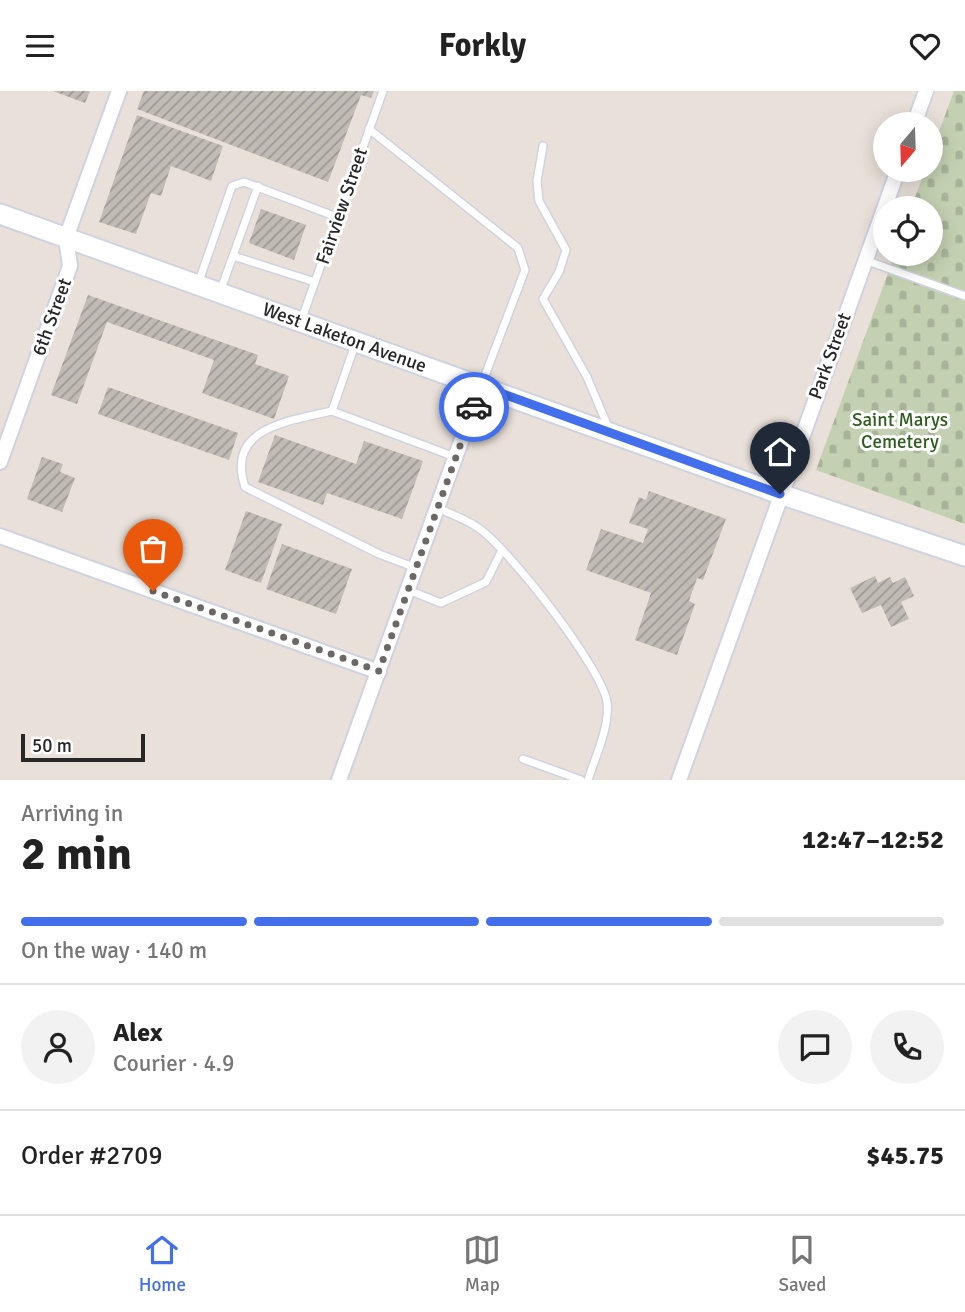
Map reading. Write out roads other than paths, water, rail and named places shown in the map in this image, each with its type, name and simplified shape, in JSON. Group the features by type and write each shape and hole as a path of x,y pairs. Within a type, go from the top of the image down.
{"main road":[{"name":"West Laketon Avenue","path":"0,214 780,494 965,556"}],"street":[{"name":"6th Street","path":"0,462 70,266 66,239 119,91"},
{"path":"918,112 926,91"},
{"name":"Park Street","path":"679,780 894,182"},
{"path":"339,780 481,386"},
{"path":"0,535 379,671"}],"lane":[{"name":"Fairview Street","path":"301,322 383,91"},
{"path":"369,129 519,248 525,270 481,386"},
{"path":"542,146 537,181 539,201 566,250 559,272 543,299 587,377 611,433"},
{"path":"197,285 232,186 244,182 337,217"},
{"path":"220,293 258,187"},
{"path":"233,257 315,282"},
{"path":"865,260 965,296"},
{"path":"332,411 356,341"},
{"path":"416,568 367,548 245,487 241,466 251,441 258,434 276,424 332,411 456,457"},
{"path":"438,509 478,527 547,601 570,633 607,698 608,715 588,780"},
{"path":"408,590 441,603 486,582 501,552"},
{"path":"523,759 581,780"}],"park label":[{"name":"Saint Marys Cemetery","path":"900,431"}]}
